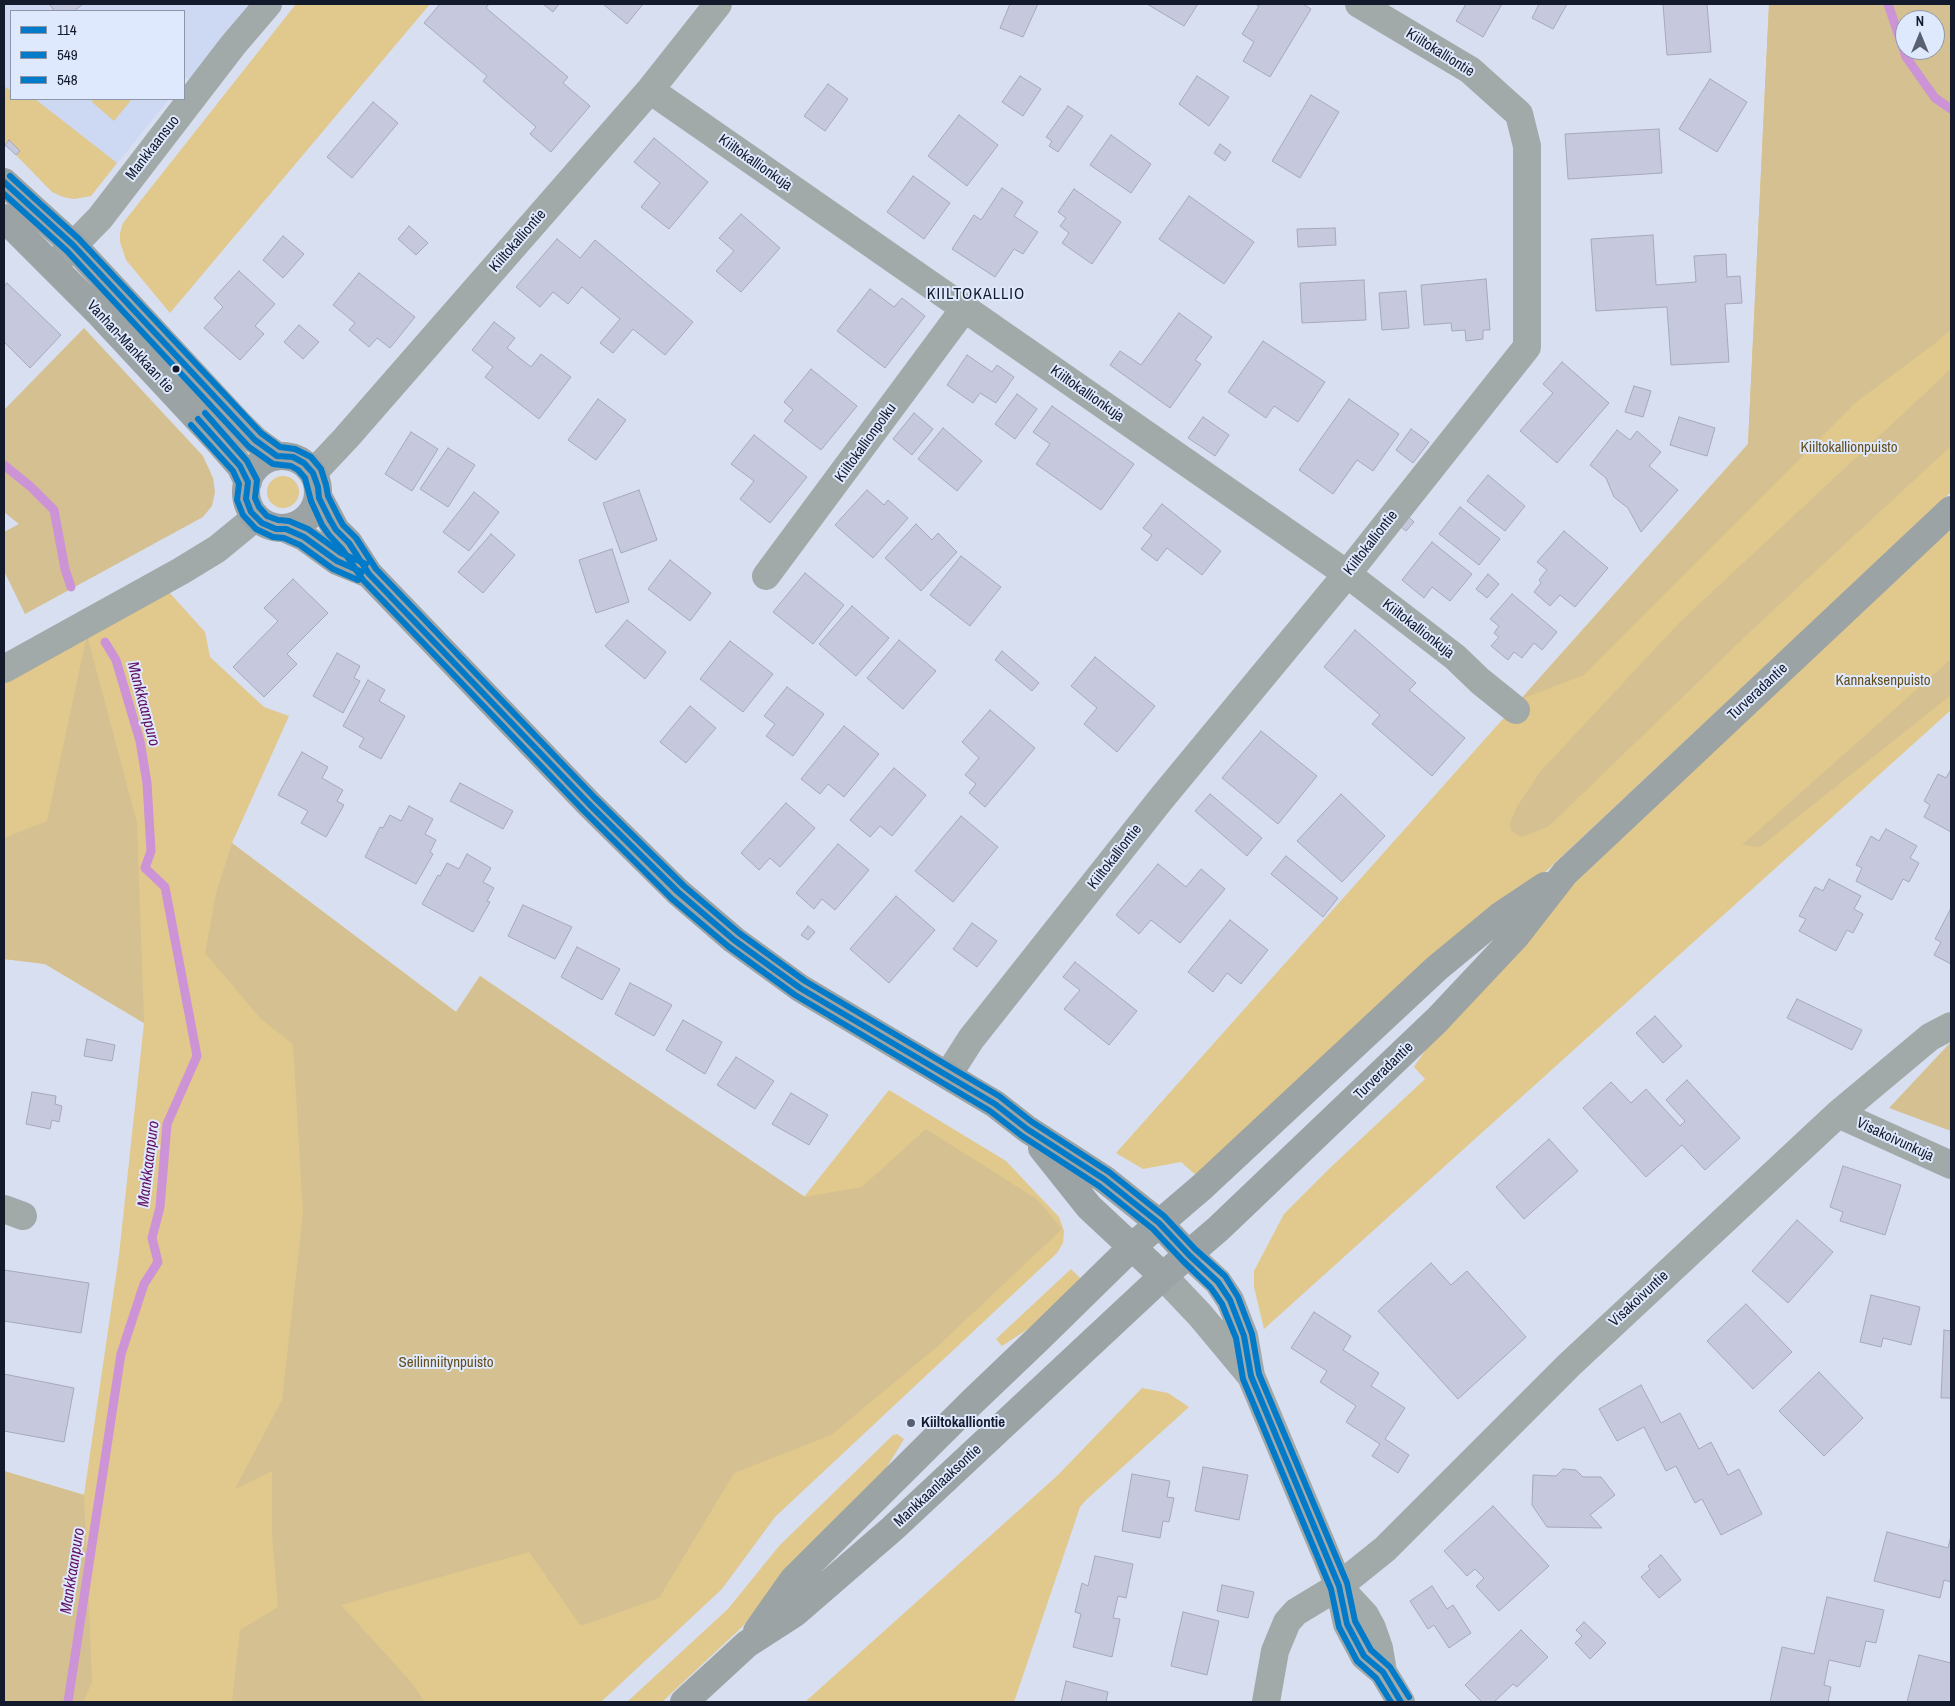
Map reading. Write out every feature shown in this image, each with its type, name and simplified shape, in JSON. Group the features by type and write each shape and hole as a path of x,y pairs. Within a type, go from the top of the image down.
{"main road":[{"name":"Vanhan-Mankkaan tie","path":"4,182 73,245 240,425 255,440 277,456"},
{"name":"Vanhan-Mankkaan tie","path":"4,218 53,266 220,443 240,466 248,482"},
{"path":"316,485 312,514 298,525 286,529 276,529 262,523 251,512 246,499 250,475 258,464 277,456 293,457 304,463 316,485 336,530 349,542 369,574 589,804 678,892 734,940 800,988 995,1104 1027,1129 1104,1179 1159,1223 1189,1255"},
{"name":"Turveradantie","path":"1164,1276 1189,1255 1437,1020 1516,936 1565,874 1951,510"},
{"path":"286,529 304,537 337,561 369,574"},
{"name":"Turveradantie","path":"1133,1246 1202,1187 1437,968 1500,916 1565,874"},
{"path":"1027,1129 1089,1207 1164,1276"},
{"name":"Mankkaanlaaksontie","path":"747,1644 793,1580 972,1402 1133,1246"},
{"name":"Mankkaanlaaksontie","path":"684,1702 747,1644 795,1613 892,1529 1164,1276"}],"street":[{"name":"Mankkaansuo","path":"53,266 100,218 233,45 268,4"},
{"name":"Kiiltokalliontie","path":"316,485 346,438 650,90 718,4"},
{"name":"Kiiltokalliontie","path":"948,1075 971,1039 1161,799 1347,574 1527,347 1527,146 1519,114 1470,70 1359,4"},
{"name":"Kiiltokallionkuja","path":"650,90 1347,574 1455,657 1480,681 1516,710"},
{"name":"Kiiltokallionpolku","path":"766,576 964,309"},
{"path":"4,669 181,571 217,549 256,517"},
{"name":"Visakoivuntie","path":"1266,1702 1275,1651 1287,1622 1299,1610 1339,1586 1385,1549 1568,1366 1838,1114 1930,1037 1951,1026"},
{"name":"Visakoivunkuja","path":"1838,1114 1951,1165"},
{"path":"1189,1255 1218,1282 1230,1300 1244,1336 1251,1376 1339,1586 1365,1615 1379,1648 1383,1672 1401,1702"},
{"path":"1164,1276 1200,1315 1251,1376"}],"shaded area":[{"path":"4,4 256,4 193,83 186,77 185,78 185,10 10,10 10,100 168,100 91,196 74,199 52,192 16,155 20,151 9,141 4,144"}],"green space":[{"path":"296,4 430,4 170,313 126,260 120,242 123,223"},
{"name":"Kiiltokallionpuisto","path":"1769,4 1951,4 1951,492 1541,876 1198,1177 1181,1162 1143,1169 1116,1153 1748,444"},
{"path":"1769,4 1951,4 1951,329 1938,341 1855,403 1584,675 1521,699 1748,444"},
{"path":"4,86 10,90 10,100 36,100 117,163 91,196 74,199 52,192 16,155 20,151 9,141 4,144"},
{"path":"93,100 131,100 114,121 92,102"},
{"path":"84,328 203,456 213,478 215,492 212,506 203,517 25,614 4,571 4,532 19,524 4,512 4,410"},
{"path":"1951,369 1951,446 1754,628 1549,826 1522,837 1511,831 1510,823 1517,807 1540,772 1680,622"},
{"path":"283,476 295,480 299,492 295,504 283,508 271,504 267,492 271,480"},
{"name":"Kannaksenpuisto","path":"1951,526 1951,710 1264,1329 1254,1287 1254,1271 1284,1214 1425,1079 1414,1067 1442,1025 1563,894"},
{"name":"Seilinniitynpuisto","path":"168,591 205,632 210,657 264,707 289,716 232,843 456,1012 480,976 804,1197 889,1090 1006,1161 1059,1217 1064,1231 1063,1243 1057,1253 775,1517 722,1589 601,1702 4,1702 4,1471 84,1495 119,1255 144,1023 45,964 4,959 4,679"},
{"path":"87,635 137,823 144,1023 45,964 4,959 4,838 47,821"},
{"path":"1951,659 1951,695 1760,847 1742,845"},
{"path":"232,843 456,1012 480,976 805,1197 862,1187 926,1129 1038,1200 1062,1229 938,1346 831,1435 734,1473 659,1598 581,1626 529,1552 341,1605 411,1682 425,1702 232,1702 240,1630 278,1607 272,1534 272,1471 235,1489 282,1400 303,1214 293,1044 261,1019 205,953 216,894"},
{"path":"1951,1043 1951,1131 1889,1108 1949,1044"},
{"path":"1071,1269 1080,1278 1064,1301 1048,1316 1002,1346 996,1339"},
{"path":"1142,1388 1168,1393 1189,1407 1080,1507 1014,1702 805,1702 1057,1476"},
{"path":"897,1434 904,1439 879,1480 777,1584 741,1628 662,1702 627,1702 728,1609 779,1546 893,1435"},
{"path":"4,1471 84,1495 92,1682 83,1702 4,1702"}],"building":[{"path":"49,4 83,4 75,10 54,10"},
{"path":"440,4 489,4 486,8 568,77 563,83 590,106 551,152 530,134 536,127 483,81 487,76 424,23"},
{"path":"543,4 559,4 553,12"},
{"path":"603,4 643,4 627,24"},
{"path":"1010,4 1038,4 1023,37 1000,28"},
{"path":"1147,4 1198,4 1184,26"},
{"path":"1255,4 1303,4 1311,9 1270,77 1243,61 1254,42 1242,34 1259,6"},
{"path":"1466,4 1502,4 1483,37 1456,21"},
{"path":"1539,4 1567,4 1553,29 1532,18"},
{"path":"1663,4 1707,4 1711,52 1667,55"},
{"path":"1020,76 1041,89 1023,116 1002,102"},
{"path":"1197,76 1229,97 1209,126 1179,104"},
{"path":"1710,79 1747,102 1717,152 1679,129"},
{"path":"828,84 848,99 825,131 804,116"},
{"path":"1311,95 1339,112 1300,178 1272,161"},
{"path":"373,102 398,123 352,178 327,157"},
{"path":"1068,106 1083,116 1058,152 1049,146 1052,141 1046,137"},
{"path":"959,115 998,145 967,186 928,156"},
{"path":"1659,129 1662,173 1568,179 1565,134"},
{"path":"1111,135 1151,164 1131,193 1090,165"},
{"path":"654,138 708,182 669,229 641,207 660,183 634,162"},
{"path":"9,140 20,151 16,155 5,145"},
{"path":"1220,144 1231,152 1225,161 1214,153"},
{"path":"913,176 950,203 924,239 887,212"},
{"path":"1002,188 1023,202 1014,216 1038,232 1023,254 1014,249 995,277 952,249 974,215 981,220"},
{"path":"1074,189 1121,222 1092,264 1062,243 1069,233 1060,226 1066,218 1058,212"},
{"path":"1189,196 1254,242 1224,284 1159,239"},
{"path":"741,214 780,248 741,292 716,271 734,251 719,238"},
{"path":"409,226 428,243 416,255 398,239"},
{"path":"1335,228 1336,245 1298,247 1297,229"},
{"path":"1653,235 1656,285 1696,282 1694,256 1726,254 1727,277 1740,276 1742,303 1725,304 1729,362 1671,365 1667,307 1596,311 1591,239"},
{"path":"283,236 304,254 283,278 263,260"},
{"path":"557,239 580,258 595,240 693,322 665,355 633,329 613,353 600,343 620,319 582,287 568,304 553,292 540,307 516,287"},
{"path":"239,271 275,304 255,326 264,334 240,360 204,328 223,307 214,298"},
{"path":"359,273 415,317 390,348 377,338 369,347 349,330 355,323 333,305"},
{"path":"1486,279 1490,330 1483,330 1483,339 1466,341 1465,330 1452,331 1451,323 1424,325 1421,285"},
{"path":"1364,280 1366,320 1302,323 1300,283"},
{"path":"7,283 61,335 30,368 4,342 4,287"},
{"path":"870,289 894,307 902,298 925,316 885,368 837,331"},
{"path":"1406,291 1409,328 1382,330 1379,293"},
{"path":"1179,313 1212,337 1195,360 1201,364 1170,408 1110,365 1120,351 1141,365"},
{"path":"494,322 515,338 507,348 531,367 541,354 571,377 539,419 485,377 493,367 472,350"},
{"path":"299,325 319,342 303,359 284,342"},
{"path":"1263,341 1325,382 1298,422 1274,406 1266,418 1228,392"},
{"path":"967,355 992,372 997,365 1014,377 996,403 980,393 973,403 947,385"},
{"path":"1562,362 1609,403 1557,463 1520,431 1553,393 1543,384"},
{"path":"811,369 857,406 821,450 784,421 793,410 784,402"},
{"path":"1634,386 1651,391 1643,417 1625,412"},
{"path":"1017,394 1037,409 1015,439 995,424"},
{"path":"598,399 626,420 596,460 568,440"},
{"path":"1349,399 1399,434 1373,471 1357,460 1333,494 1299,470"},
{"path":"1052,406 1134,464 1101,510 1036,464 1050,444 1033,432"},
{"path":"914,413 933,429 912,455 893,439"},
{"path":"1203,417 1229,435 1215,456 1188,438"},
{"path":"1679,417 1715,428 1707,456 1670,445"},
{"path":"943,428 982,461 957,491 918,459"},
{"path":"1411,429 1429,442 1413,463 1396,450"},
{"path":"1617,430 1630,440 1637,431 1661,452 1649,466 1678,490 1641,532 1628,508 1614,497 1606,478 1590,465"},
{"path":"411,432 438,449 412,491 385,474"},
{"path":"754,435 807,477 770,523 740,499 754,481 731,464"},
{"path":"448,448 475,465 448,507 420,489"},
{"path":"1488,475 1525,506 1505,531 1467,501"},
{"path":"639,490 657,540 621,553 603,503"},
{"path":"867,490 884,505 888,500 908,518 873,558 835,525"},
{"path":"474,492 499,512 469,551 443,532"},
{"path":"1162,504 1221,551 1202,575 1167,548 1157,561 1141,549 1152,535 1143,528"},
{"path":"1460,507 1500,539 1479,565 1439,534"},
{"path":"1409,517 1414,522 1406,531 1400,526"},
{"path":"916,524 932,540 938,533 957,552 921,591 885,558"},
{"path":"1564,531 1608,568 1575,607 1560,595 1550,606 1534,592 1541,583 1539,580 1547,570 1537,562"},
{"path":"491,534 515,555 483,593 458,572"},
{"path":"1432,542 1472,574 1450,601 1432,587 1424,598 1402,580"},
{"path":"612,549 629,602 596,613 579,560"},
{"path":"961,556 1001,587 970,626 930,595"},
{"path":"670,560 711,593 690,621 648,589"},
{"path":"805,573 844,605 813,644 773,612"},
{"path":"1488,574 1499,584 1487,598 1476,589"},
{"path":"293,579 328,613 287,654 297,664 264,697 233,667 278,621 264,608"},
{"path":"1512,594 1557,632 1542,650 1534,643 1522,658 1514,652 1508,660 1491,646 1499,637 1494,633 1499,626 1490,619"},
{"path":"852,606 889,638 856,676 819,644"},
{"path":"627,620 666,652 645,679 605,646"},
{"path":"1355,630 1416,683 1409,690 1465,738 1432,776 1372,724 1380,715 1324,667"},
{"path":"899,640 936,671 903,709 867,678"},
{"path":"730,641 773,674 743,712 700,679"},
{"path":"1002,651 1039,683 1032,691 995,660"},
{"path":"337,653 360,666 354,678 360,681 343,713 313,696"},
{"path":"1095,657 1155,706 1117,752 1084,724 1097,708 1071,686"},
{"path":"368,680 385,690 379,701 405,716 381,759 359,747 364,738 343,726"},
{"path":"787,687 824,714 793,756 766,736 775,724 764,716"},
{"path":"690,706 716,728 686,763 660,742"},
{"path":"990,710 1035,748 985,807 969,793 976,784 965,775 979,758 962,742"},
{"path":"844,726 879,754 844,797 828,784 820,794 801,779"},
{"path":"1261,731 1317,776 1278,824 1222,778"},
{"path":"302,752 328,767 322,778 343,790 337,801 344,805 326,837 301,823 308,811 278,795"},
{"path":"894,768 926,795 892,836 880,826 870,837 850,820"},
{"path":"1951,769 1951,832 1924,817 1930,805 1924,801 1938,774 1946,778"},
{"path":"460,783 513,811 503,829 450,801"},
{"path":"1210,794 1262,838 1247,856 1195,811"},
{"path":"1341,794 1385,836 1342,882 1297,841"},
{"path":"786,803 815,828 780,867 770,858 759,870 741,853"},
{"path":"409,806 433,819 425,834 436,840 430,852 433,854 416,884 365,857 380,827 383,828 390,815 401,821"},
{"path":"961,816 998,847 953,902 915,871"},
{"path":"1886,829 1917,846 1910,858 1919,863 1909,882 1903,879 1892,900 1856,881 1862,868 1856,865 1871,836 1879,841"},
{"path":"838,844 869,870 835,910 822,899 814,909 796,893"},
{"path":"467,854 491,868 483,882 494,888 487,901 490,902 473,932 422,904 447,863 459,869"},
{"path":"1286,856 1338,898 1323,917 1271,874"},
{"path":"1158,864 1186,887 1201,869 1225,889 1180,943 1151,920 1139,934 1116,915"},
{"path":"1829,879 1861,896 1854,909 1863,914 1853,933 1847,930 1836,951 1799,931 1806,919 1799,916 1815,887 1823,891"},
{"path":"896,896 935,930 889,983 850,949"},
{"path":"523,905 572,927 555,959 508,936"},
{"path":"1950,910 1951,964 1934,955 1941,942 1935,939"},
{"path":"1230,920 1268,950 1241,984 1227,973 1213,992 1188,972"},
{"path":"972,923 997,941 977,967 953,949"},
{"path":"808,926 815,932 808,940 801,935"},
{"path":"577,947 620,969 602,1000 561,977"},
{"path":"1075,962 1137,1011 1109,1045 1064,1009 1080,990 1063,977"},
{"path":"630,983 672,1005 654,1036 615,1014"},
{"path":"1797,999 1862,1030 1852,1050 1787,1018"},
{"path":"1655,1016 1682,1046 1663,1063 1636,1033"},
{"path":"683,1020 722,1042 705,1074 666,1050"},
{"path":"87,1039 115,1045 112,1061 84,1056"},
{"path":"736,1057 774,1081 755,1109 717,1085"},
{"path":"1687,1080 1740,1138 1705,1170 1682,1145 1646,1177 1583,1108 1611,1082 1631,1103 1646,1089 1680,1126 1685,1121 1666,1100"},
{"path":"32,1092 56,1096 55,1104 62,1106 59,1122 52,1120 50,1129 26,1124"},
{"path":"791,1093 828,1115 809,1145 772,1124"},
{"path":"1549,1139 1578,1171 1524,1219 1496,1187"},
{"path":"1843,1166 1901,1185 1885,1235 1840,1221 1843,1212 1830,1207"},
{"path":"1797,1220 1833,1252 1788,1303 1752,1271"},
{"path":"1431,1263 1451,1285 1467,1271 1526,1337 1458,1399 1378,1311"},
{"path":"4,1270 89,1283 81,1333 4,1321"},
{"path":"1871,1295 1920,1307 1911,1345 1883,1338 1881,1347 1860,1342"},
{"path":"1746,1304 1792,1352 1753,1389 1707,1341"},
{"path":"1314,1312 1351,1336 1343,1350 1379,1373 1371,1386 1405,1408 1385,1439 1409,1455 1398,1473 1372,1456 1380,1444 1346,1422 1356,1406 1320,1382 1327,1371 1291,1348"},
{"path":"1944,1330 1951,1331 1951,1398 1941,1398"},
{"path":"1819,1372 1863,1418 1824,1456 1779,1411"},
{"path":"4,1374 74,1388 64,1442 4,1431"},
{"path":"1641,1385 1661,1423 1680,1413 1699,1449 1711,1442 1728,1475 1739,1469 1762,1514 1721,1535 1702,1499 1695,1503 1676,1466 1666,1471 1644,1427 1617,1441 1599,1409"},
{"path":"1203,1467 1248,1475 1239,1520 1195,1511"},
{"path":"1563,1469 1576,1470 1583,1477 1601,1477 1615,1495 1590,1515 1602,1528 1547,1527 1532,1505 1533,1475 1556,1476"},
{"path":"1132,1474 1170,1481 1167,1497 1174,1498 1169,1522 1163,1521 1160,1538 1122,1531"},
{"path":"1493,1506 1549,1566 1499,1611 1476,1586 1484,1578 1475,1569 1467,1576 1444,1551"},
{"path":"1887,1532 1948,1548 1951,1536 1951,1582 1944,1580 1940,1598 1874,1581"},
{"path":"1661,1555 1681,1580 1659,1598 1641,1577 1650,1569 1648,1566"},
{"path":"1095,1556 1133,1564 1126,1598 1118,1596 1113,1618 1120,1619 1112,1657 1073,1647 1081,1614 1075,1612 1082,1583 1088,1586"},
{"path":"1222,1585 1254,1592 1248,1618 1217,1611"},
{"path":"1432,1586 1447,1609 1453,1605 1471,1633 1449,1648 1434,1625 1428,1629 1410,1601"},
{"path":"1827,1597 1884,1610 1876,1643 1866,1641 1860,1667 1829,1660 1824,1685 1831,1687 1828,1702 1770,1702 1782,1647 1814,1654"},
{"path":"1183,1612 1219,1621 1207,1675 1171,1666"},
{"path":"1584,1622 1606,1643 1590,1659 1575,1643 1582,1636 1576,1630"},
{"path":"1521,1630 1548,1657 1517,1687 1513,1684 1494,1702 1482,1702 1465,1685"},
{"path":"1919,1655 1951,1663 1951,1702 1907,1702"},
{"path":"1066,1681 1108,1692 1106,1702 1061,1702"}],"waterway":[{"path":"1888,4 1906,57 1935,98 1951,109"},
{"path":"4,465 31,487 54,510 65,569 71,587"},
{"name":"Mankkaanpuro","path":"68,1702 121,1354 144,1284 158,1262 152,1238 160,1207 167,1124 197,1056 165,887 145,868 151,851 147,783 140,741 116,660 105,642"}],"transit line":[{"name":"548","path":"10,176 79,239 261,433 280,447 295,449 311,457 321,469 328,496 343,525 356,538 376,569 595,798 684,886 739,933 805,981 999,1096 1032,1122 1109,1172 1164,1216 1195,1249 1225,1276 1238,1297 1252,1334 1259,1374 1347,1583 1355,1621 1371,1650 1390,1667 1409,1697"},
{"name":"114","path":"4,182 73,245 255,440 277,456 293,457 304,463 313,473 318,487 319,498 330,520 336,530 349,543 369,574 589,804 678,892 734,940 800,988 995,1104 1027,1129 1104,1179 1159,1223 1218,1282 1230,1300 1244,1336 1251,1376 1339,1586 1347,1624 1364,1656 1383,1672 1401,1702"},
{"name":"549","path":"4,194 67,251 249,447 273,464 291,466 298,470 305,478 311,501 322,525 342,549 363,580 583,810 672,899 729,947 795,995 990,1111 1022,1136 1099,1186 1153,1229 1211,1288 1222,1304 1236,1338 1243,1379 1331,1589 1339,1627 1357,1661 1376,1678 1391,1702"},
{"name":"548","path":"205,413 247,461 257,480 255,498 259,507 267,516 289,521 308,529 341,553 366,564"},
{"name":"114","path":"198,419 240,466 248,482 246,499 251,512 262,523 276,529 286,529 304,537 337,561 362,572"},
{"name":"549","path":"191,425 233,471 239,484 237,500 243,515 256,529 273,537 284,538 300,545 333,569 358,580"}],"place":[{"name":"Kiiltokalliontie","path":"911,1423"}],"district":[{"name":"KIILTOKALLIO","path":"976,295"}]}
